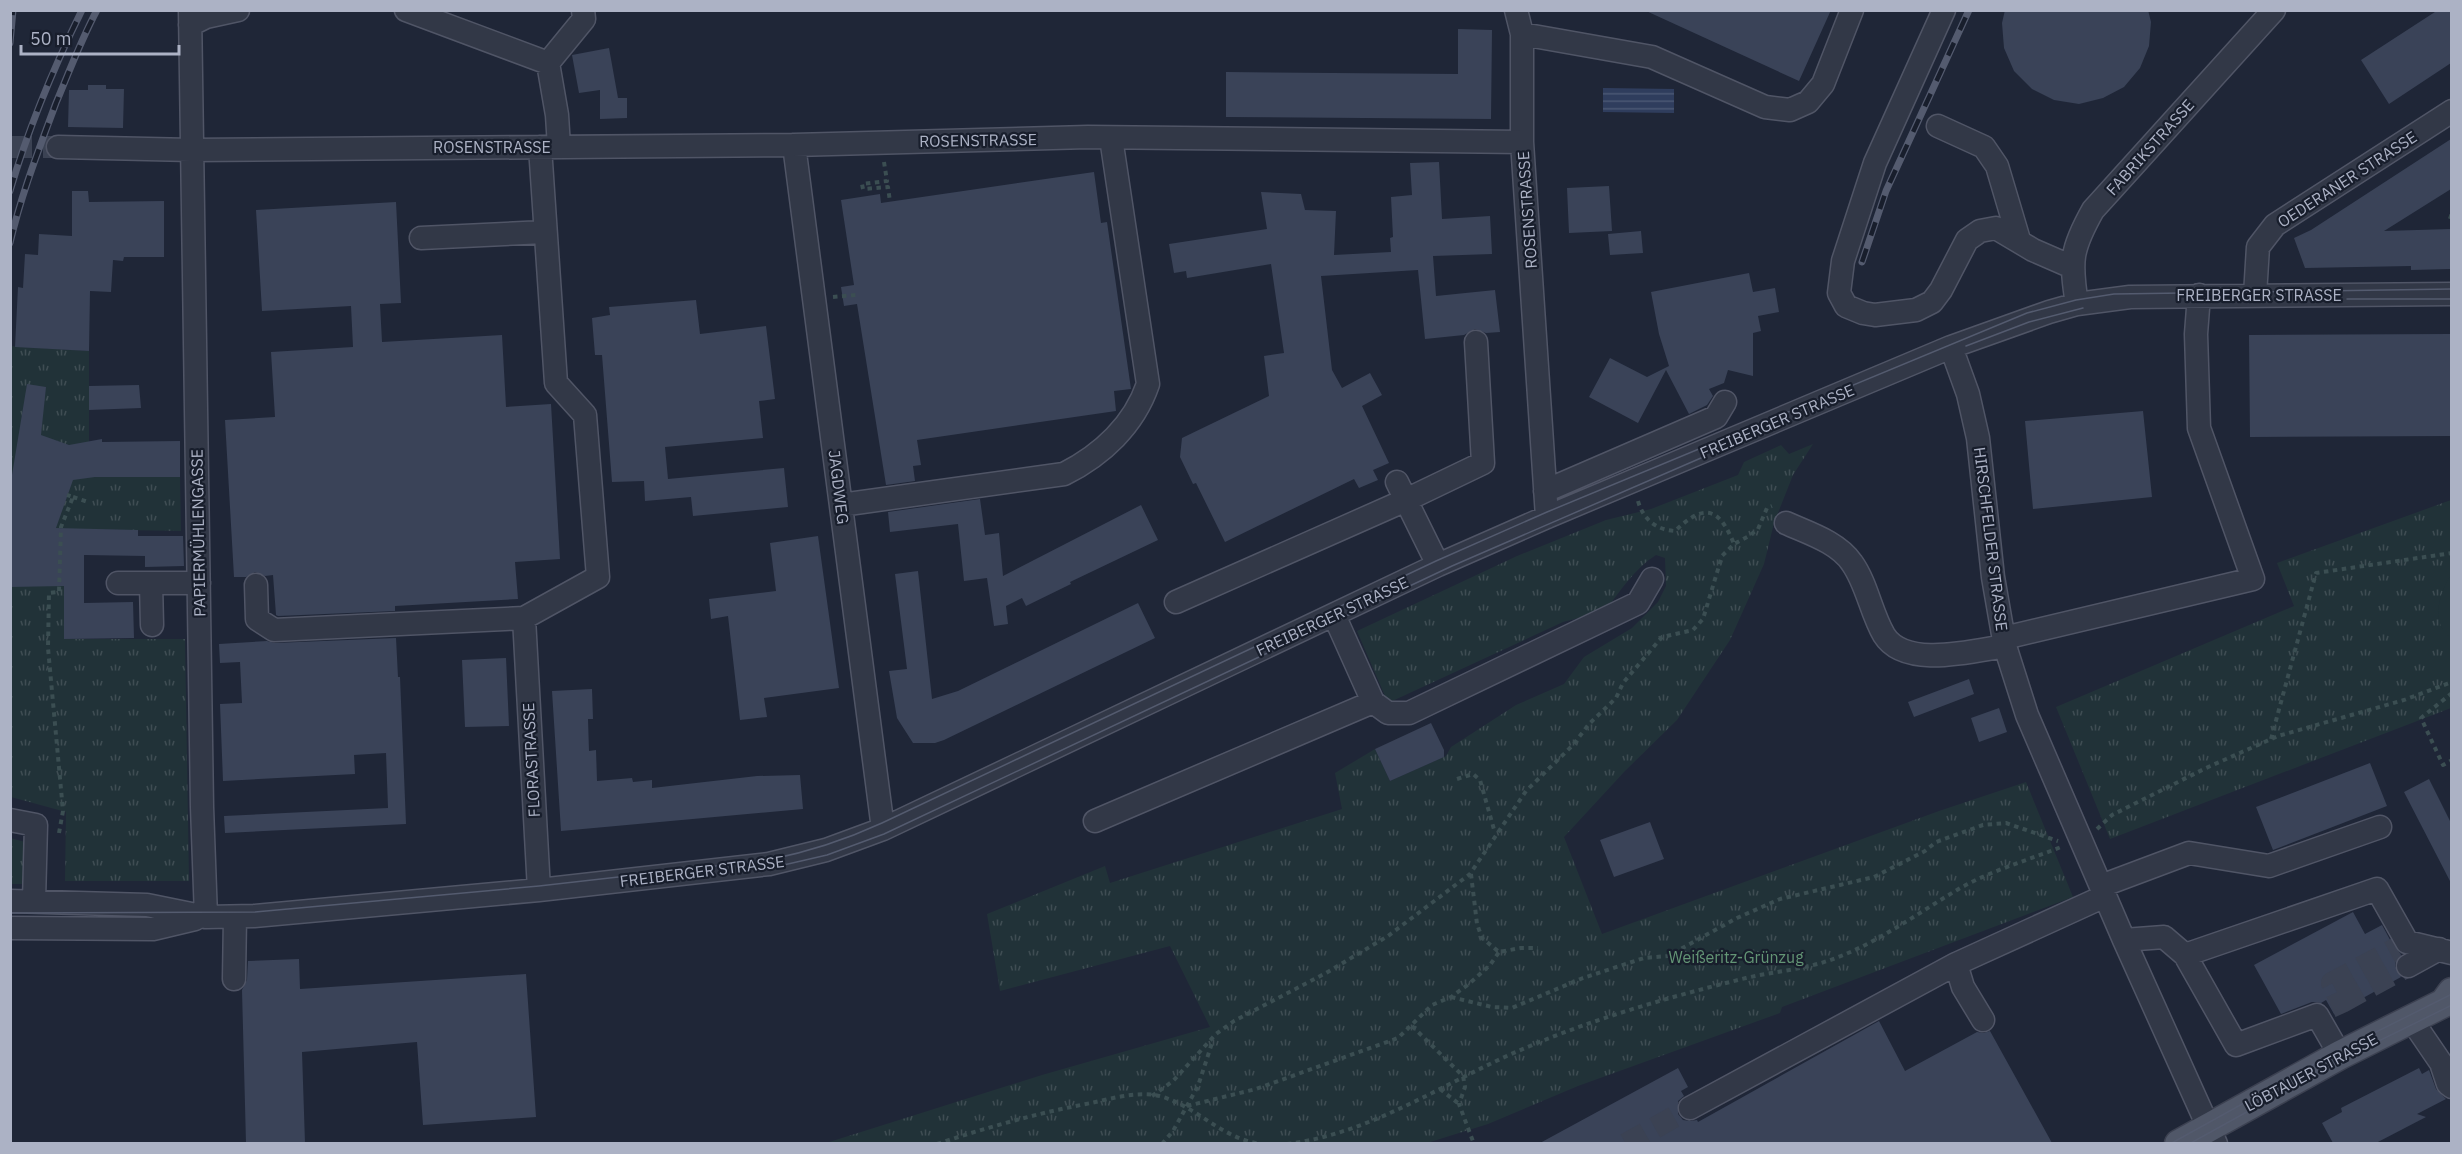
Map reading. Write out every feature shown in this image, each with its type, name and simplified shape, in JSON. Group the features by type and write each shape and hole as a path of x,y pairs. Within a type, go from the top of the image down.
{"main road":[{"name":"LÖBTAUER STRASSE","path":"2179,1143 2212,1135 2340,1055 2449,1000"}],"street":[{"path":"190,18 238,10"},
{"path":"406,10 548,63"},
{"path":"256,585 257,619 274,630 524,623 598,577 585,414 556,382 544,232 549,147 557,116 548,63 584,19 583,10"},
{"path":"1515,10 1522,34 1522,142"},
{"path":"1522,34 1652,57 1765,107 1790,110 1808,102 1823,84 1852,10"},
{"path":"1944,10 1875,163 1843,261 1839,293 1846,306 1863,314 1875,315 1916,310 1932,302 1941,290 1967,240 1980,231 1996,228 2033,250 2072,267"},
{"name":"FABRIKSTRASSE","path":"2077,304 2072,267 2078,237 2092,210 2261,15"},
{"name":"PAPIERMÜHLENGASSE","path":"190,18 206,917"},
{"name":"OEDERANER STRASSE","path":"2255,296 2258,247 2275,225 2451,111"},
{"path":"1938,126 1984,147 1997,166 2019,240"},
{"path":"841,505 1064,474 1085,464 1129,421 1142,400 1148,384 1111,138"},
{"name":"ROSENSTRASSE","path":"58,147 192,150 794,145 1111,138 1522,142 1547,517"},
{"name":"JAGDWEG","path":"794,145 883,829"},
{"path":"421,238 544,232"},
{"name":"FREIBERGER STRASSE","path":"10,902 147,905 206,917 235,917 312,912 539,890 769,864 826,850 883,829 1438,565 1951,347 2022,320 2077,304 2130,297 2451,294"},
{"path":"1779,515 1833,544 1852,562 1885,637 1906,652 1926,657 2004,642 2253,579 2199,428 2196,334 2199,295"},
{"path":"1176,602 1402,491 1483,464 1476,342"},
{"name":"HIRSCHFELDER STRASSE","path":"1951,347 1968,394 1978,438 1993,578 2004,642 2027,715 2074,842 2103,891 2212,1135"},
{"path":"1545,490 1716,417 1725,402"},
{"path":"1402,491 1438,565"},
{"path":"1334,615 1373,702 1388,713 1409,713 1638,603 1652,579"},
{"path":"118,583 199,582"},
{"path":"151,583 152,625"},
{"name":"FLORASTRASSE","path":"524,623 539,890"},
{"path":"1095,821 1373,702"},
{"path":"10,820 36,825 34,901"},
{"path":"1690,1108 1956,964 2103,891 2189,854 2269,866 2380,827"},
{"path":"2186,955 2377,889 2404,952 2445,951"},
{"name":"FREIBERGER STRASSE","path":"10,928 153,929 206,917"},
{"path":"234,979 235,917"},
{"path":"2124,940 2164,937 2186,955 2236,1045 2324,1011 2340,1055"},
{"path":"1956,964 1963,987 1983,1020"},
{"path":"2411,1019 2441,1063 2451,1087"}],"path":[{"path":"887,181 862,184 863,189 888,187 890,202"},
{"path":"2450,219 2451,213"},
{"path":"842,296 856,295"},
{"path":"1632,482 1641,511 1648,520 1663,530 1675,531 1695,514 1708,512 1726,524 1734,544"},
{"path":"67,495 88,502"},
{"path":"35,864 44,863 55,851 63,811 48,648 49,592 59,592 61,527 73,497"},
{"path":"1152,1095 1173,1080 1216,1034 1234,1021 1326,973 1388,936 1470,874 1526,791 1616,698 1623,683 1662,636 1693,630 1703,619 1722,556 1734,544 1758,529 1767,508 1779,515"},
{"path":"2271,739 2316,573 2451,554"},
{"path":"1290,1143 1321,1139 1369,1124 1463,1076 1531,1046 1622,1013 1714,986 1821,963 1864,946 2002,868 2091,835 2112,815 2206,768 2271,739 2404,700 2451,682"},
{"path":"2451,693 2421,718 2443,765 2451,760"},
{"path":"1457,779 1473,774 1480,780 1495,834"},
{"path":"1451,997 1492,1007 1512,1008 1582,978 1644,958 1668,956 1737,918 1780,899 1874,877 1925,851 1936,842 1983,825 2006,823 2074,842"},
{"path":"1470,874 1477,924 1482,938 1498,952"},
{"path":"1187,1106 1256,1089 1370,1046 1398,1038 1432,1005 1451,997 1469,984 1490,965 1498,952 1538,948"},
{"path":"1412,1026 1463,1076 1465,1087 1460,1104"},
{"path":"1162,1143 1173,1131 1198,1086 1208,1050 1216,1034"},
{"path":"1440,1089 1460,1104 1474,1143"},
{"path":"937,1143 992,1125 1111,1099 1152,1095 1187,1106 1224,1133 1249,1142 1261,1143"}],"green space":[{"path":"10,346 89,351 89,477 180,477 181,531 66,529 65,639 185,639 189,881 65,881 66,812 11,797"},
{"name":"Weißeritz-Grünzug","path":"1813,444 1793,475 1774,523 1764,564 1730,640 1677,720 1625,771 1564,837 1602,934 1939,811 2026,782 2073,897 1782,1007 1780,1013 1578,1086 1488,1124 1427,1143 823,1144 1042,1075 1210,1027 1170,946 1000,991 987,914 1105,866 1110,883 1342,809 1335,773 1375,749 1390,781 1446,756 1451,747 1516,705 1564,684 1584,657 1632,628 1658,602 1666,586 1665,558 1656,555 1641,566 1605,611 1563,622 1388,703 1357,631 1517,556 1606,520 1651,509 1738,475 1744,462 1781,445 1789,454"},
{"path":"2451,500 2451,708 2110,839 2056,707 2294,606 2277,563"},
{"path":"2451,575 2451,638 2440,625 2439,608 2443,590"},
{"path":"10,838 29,843 28,884 11,884"}],"water":[{"path":"1603,88 1674,89 1674,113 1603,112"}],"building":[{"path":"1644,10 1831,10 1799,81"},
{"path":"2005,10 2148,10 2151,22 2149,46 2140,68 2124,87 2103,98 2079,104 2054,100 2032,89 2014,71 2004,48 2002,23"},
{"path":"2438,10 2451,10 2451,63 2389,104 2361,60"},
{"path":"1458,29 1492,30 1491,119 1226,117 1226,72 1458,74"},
{"path":"609,48 618,98 627,98 627,118 600,119 600,90 579,93 572,55"},
{"path":"88,85 106,85 106,89 124,89 123,128 68,127 69,90 88,90"},
{"path":"2451,139 2451,189 2384,231 2451,229 2451,269 2411,270 2411,266 2305,268 2294,238 2311,230"},
{"path":"1439,162 1442,219 1490,216 1492,254 1433,256 1436,296 1495,290 1500,332 1486,333 1475,329 1464,335 1425,339 1418,270 1321,276 1332,370 1342,388 1370,373 1382,395 1362,406 1389,463 1373,470 1378,480 1359,488 1354,479 1225,542 1196,483 1193,484 1180,457 1182,438 1269,396 1264,356 1284,353 1271,264 1187,278 1186,271 1174,273 1169,244 1267,229 1261,192 1301,194 1305,210 1336,211 1334,255 1391,252 1390,238 1393,237 1391,197 1412,195 1410,163"},
{"path":"1094,172 1101,223 1107,222 1131,389 1114,391 1116,411 917,440 921,465 913,466 915,481 886,485 857,304 844,306 841,287 854,285 841,200 880,194 881,203"},
{"path":"1609,186 1612,231 1569,233 1567,188"},
{"path":"72,191 88,191 89,202 164,201 164,257 124,257 123,261 113,260 111,292 90,291 89,351 15,347 18,287 23,288 25,254 38,255 39,234 72,236"},
{"path":"396,202 401,303 380,304 382,342 502,335 506,407 551,404 560,559 515,562 518,599 395,606 395,611 278,616 276,615 273,575 265,576 255,572 246,577 234,577 225,420 275,417 271,352 353,347 351,306 262,311 256,210"},
{"path":"1641,231 1643,253 1610,255 1608,234"},
{"path":"1749,273 1753,292 1775,288 1779,312 1758,316 1761,331 1753,333 1753,376 1728,370 1724,383 1709,389 1713,396 1707,405 1689,414 1666,370 1638,423 1589,397 1610,358 1647,377 1669,366 1659,334 1651,292"},
{"path":"696,300 700,334 766,326 775,399 759,401 763,438 665,447 668,479 784,468 788,507 693,516 691,497 645,501 644,481 612,482 602,355 595,355 592,318 610,315 609,307"},
{"path":"2451,334 2451,436 2250,437 2249,335"},
{"path":"27,384 46,387 41,435 69,445 102,439 102,442 180,441 180,477 95,477 73,480 56,528 138,530 138,536 183,536 184,566 145,567 145,556 84,555 84,603 133,602 134,638 64,639 64,586 10,587 10,487"},
{"path":"139,385 141,408 89,410 89,386"},
{"path":"2143,411 2152,497 2033,509 2025,421"},
{"path":"980,499 985,535 999,533 1003,576 1141,505 1158,540 1026,606 1022,598 1006,606 1008,624 994,626 987,578 964,581 958,524 890,532 888,512"},
{"path":"818,536 839,688 764,698 767,717 740,720 728,616 711,619 709,599 776,591 770,543"},
{"path":"918,571 932,699 958,691 1138,603 1155,638 944,740 935,743 913,743 897,718 889,671 907,669 895,574"},
{"path":"396,638 398,677 400,677 406,824 225,833 224,816 388,808 386,753 354,755 355,774 223,781 220,704 242,703 240,662 220,663 219,644"},
{"path":"506,658 509,726 465,727 462,660"},
{"path":"1969,679 1974,694 1914,717 1908,702"},
{"path":"592,689 593,719 588,719 589,751 596,750 597,781 632,778 633,782 652,780 652,788 757,776 800,775 803,809 561,831 552,691"},
{"path":"1999,708 2007,732 1979,742 1971,718"},
{"path":"1431,723 1444,750 1444,757 1390,781 1375,749"},
{"path":"2370,763 2387,806 2273,850 2256,807"},
{"path":"2429,779 2451,823 2451,883 2404,792"},
{"path":"1650,822 1664,859 1614,877 1600,840"},
{"path":"2353,912 2365,934 2382,925 2395,949 2401,954 2395,966 2401,977 2334,1014 2326,1000 2321,1003 2312,1002 2281,1014 2254,965"},
{"path":"299,959 300,989 526,974 536,1117 423,1125 417,1042 302,1052 305,1143 246,1143 242,990 247,980 248,961"},
{"path":"1879,1021 1905,1071 1977,1032 1990,1031 2052,1143 1540,1143 1678,1068 1688,1087 1681,1091 1684,1096 1678,1101 1678,1114 1683,1120 1697,1120 1698,1122"},
{"path":"2419,1068 2422,1074 2429,1070 2436,1089 2446,1099 2417,1114 2426,1117 2376,1143 2333,1143 2322,1123 2342,1112 2341,1108"}],"tunnel":[{"path":"10,147 58,147"},
{"path":"2331,1007 2342,1002 2332,983 2397,948"},
{"path":"2342,1002 2408,966"},
{"path":"1626,1144 1690,1108"}],"tram line":[{"path":"10,913 255,912 539,886 768,860 797,853 840,840 882,823 1436,561 1547,512 2027,313 2076,300 2114,294 2452,289"},
{"path":"2347,299 2452,299"},
{"path":"1966,346 2029,322 2083,308"},
{"path":"775,867 827,855 884,834 1452,566 1701,458"},
{"path":"2170,1144 2338,1051 2452,994"},
{"path":"2189,1144 2344,1058 2452,1005"}],"railway":[{"path":"10,43 13,10"},
{"path":"10,191 42,99 82,10"},
{"path":"10,243 25,190 56,103 80,44 97,10"},
{"path":"1862,262 1886,191 1969,10"}]}
